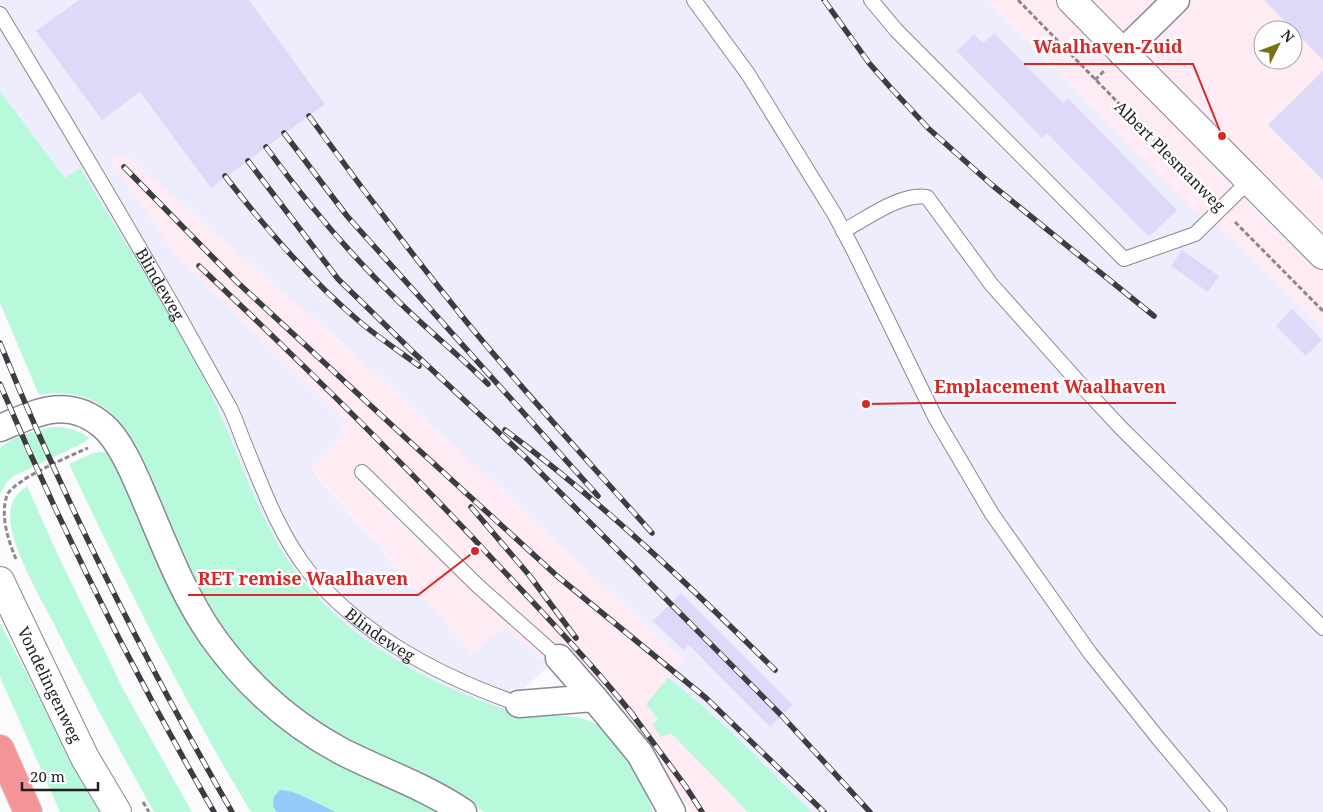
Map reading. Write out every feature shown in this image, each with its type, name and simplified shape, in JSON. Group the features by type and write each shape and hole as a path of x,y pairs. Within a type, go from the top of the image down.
{"highway":[{"path":"0,749 28,812"}],"street":[{"path":"1071,0 1323,255"},
{"path":"1122,53 1176,0"},
{"path":"0,428 48,409 62,408 77,411 102,425 113,435 137,481 176,573 192,604 212,636 236,667 271,702 304,729 342,751 426,790 463,812"},
{"name":"Vondelingenweg","path":"9,572 84,758 117,812"},
{"path":"559,658 640,754 672,812"},
{"name":"Blindeweg","path":"519,704 594,698"}],"lane":[{"path":"694,0 748,74 843,231 936,419 992,514 1090,653 1220,812"},
{"path":"871,0 910,45 1124,259 1194,234 1250,180"},
{"name":"Blindeweg","path":"0,14 126,223 231,410 274,514 309,572 360,622 400,650 465,682 519,704"},
{"path":"843,231 903,199 918,196 927,197 991,284 1082,386 1148,455 1323,628"},
{"path":"362,472 478,586 559,658"}],"path":[{"name":"Albert Plesmanweg","path":"1018,0 1323,311"},
{"path":"9,572 4,528 4,505 8,494 26,478 113,435"},
{"path":"139,796 149,812"}],"shaded area":[{"path":"0,0 990,0 996,9 1197,214 1205,212 1323,329 1323,812 748,812 671,733 661,737 646,704 683,660 338,339 111,160 188,269 347,421 346,434 311,468 316,475 472,653 504,626 549,666 521,691 517,719 394,665 312,599 0,222"},
{"path":"990,0 1323,0 1323,329 1229,234 1221,230 1205,212 1197,214 995,9"},
{"path":"124,153 381,378 684,660 646,704 659,719 661,737 671,733 748,812 691,812 657,760 503,626 473,654 311,468 346,434 340,428 347,421 181,262 110,160"}],"green space":[{"path":"0,91 65,178 80,168 157,293 200,370 255,498 275,539 296,571 321,600 349,626 379,649 412,669 447,686 518,714 572,717 594,723 617,743 627,756 642,784 653,812 484,812 431,779 348,740 313,720 280,694 244,658 221,628 202,597 132,440 124,427 104,408 81,396 54,393 39,395 0,303"},
{"path":"53,427 72,429 81,432 89,438 83,443 14,476 7,482 0,494 0,448 18,437"},
{"path":"106,452 112,460 263,712 297,739 441,812 251,812 202,727 156,640 69,464 93,453"},
{"path":"27,486 57,553 123,689 192,812 154,812 35,589 15,543 10,517 14,498"},
{"path":"0,623 100,812 60,812 0,677"},
{"path":"668,678 724,725 812,812 748,812 671,733 661,737 652,725 658,719 646,704"}],"water":[{"path":"280,790 300,795 335,812 277,812 273,807 274,797"}],"building":[{"path":"79,0 249,0 325,104 211,188 140,92 102,120 36,31"},
{"path":"1264,0 1323,0 1323,60 1303,40 1303,20 1284,20"},
{"path":"994,33 1063,103 1068,98 1177,210 1149,237 1047,133 1042,138 957,51 974,34 983,43"},
{"path":"1323,71 1323,180 1268,125"},
{"path":"1182,250 1219,276 1208,292 1171,266"},
{"path":"1292,309 1322,340 1306,356 1276,326"},
{"path":"681,593 793,705 770,727 689,645 683,650 653,621"}],"railway":[{"path":"824,0 869,63 929,129 992,185 1154,316"},
{"path":"309,116 465,320 534,401 652,533"},
{"path":"284,133 347,216 598,496"},
{"path":"266,147 296,187 360,263 406,309 488,384"},
{"path":"248,161 338,279 525,457 782,716 870,812"},
{"path":"124,167 237,282 409,441 557,576 706,698 824,812"},
{"path":"225,176 272,234 341,306 367,328 419,366"},
{"path":"199,266 314,376 463,527 568,639 633,715"},
{"path":"0,343 79,523 108,582 168,698 232,812"},
{"path":"0,384 48,493 100,601 127,655 214,812"},
{"path":"505,430 541,457 644,545 775,670"},
{"path":"471,507 529,575 576,638"},
{"path":"629,710 686,787 702,812"}],"place":[{"name":"Waalhaven-Zuid","path":"1222,136"},
{"name":"Emplacement Waalhaven","path":"866,404"},
{"name":"RET remise Waalhaven","path":"475,551"}]}
